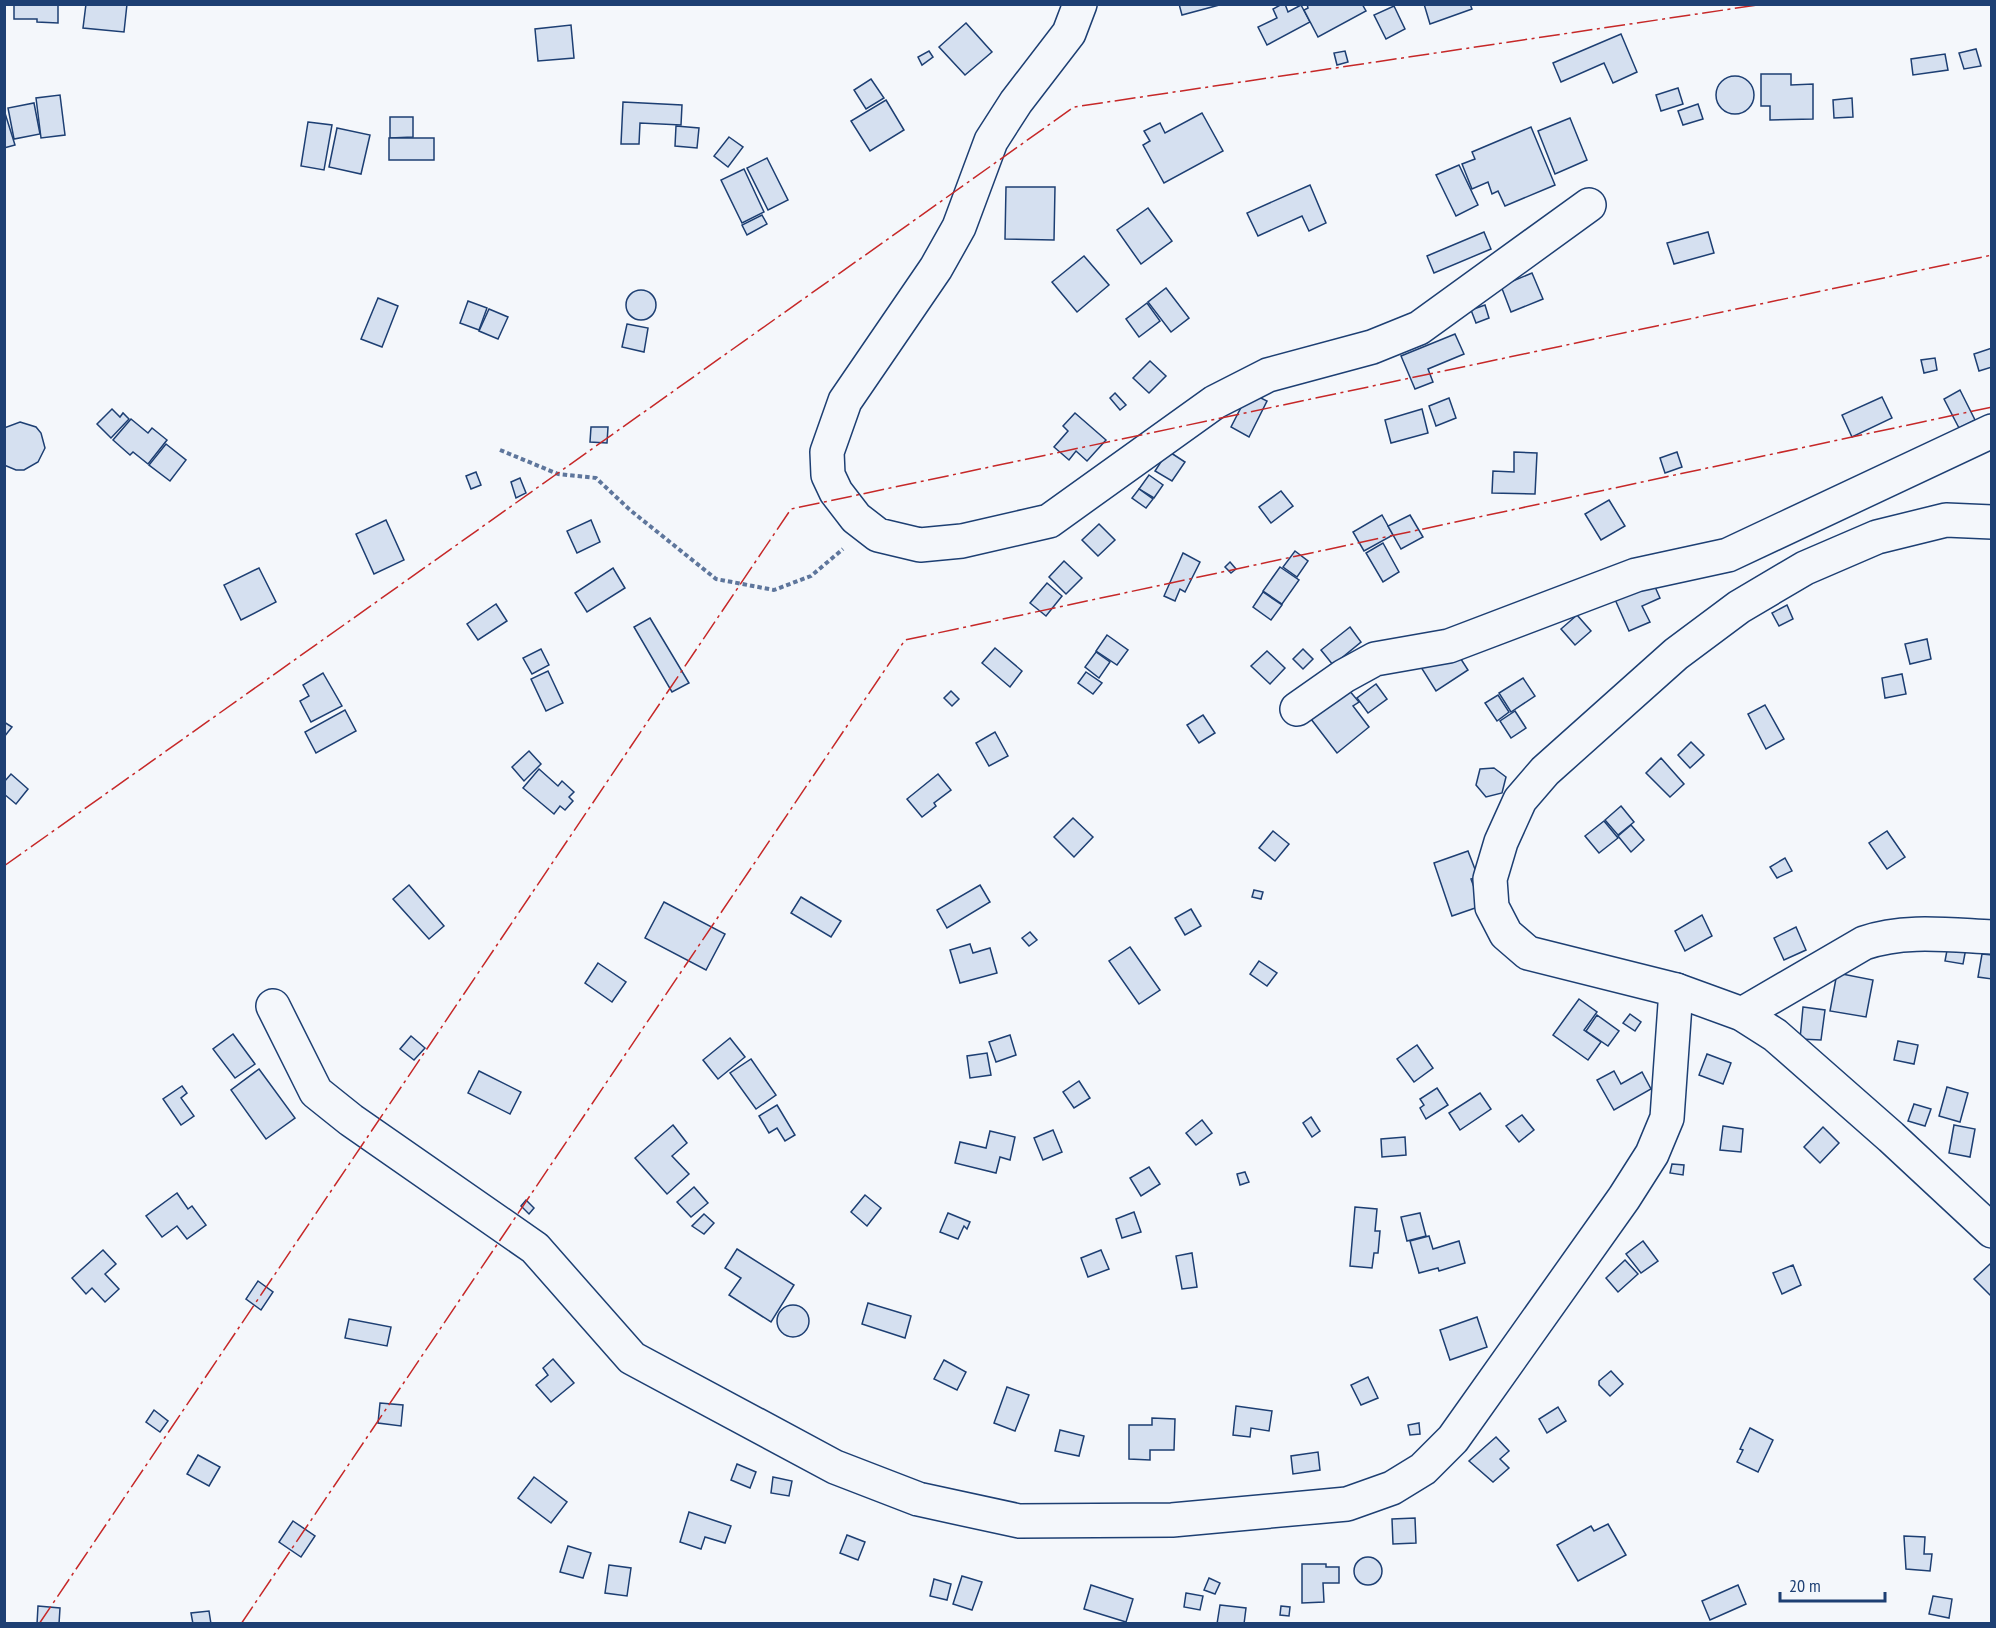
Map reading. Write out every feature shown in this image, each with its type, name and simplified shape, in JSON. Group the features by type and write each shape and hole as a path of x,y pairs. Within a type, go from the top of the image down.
{"street":[{"path":"1080,4 1069,33 1016,102 991,141 959,227 936,268 845,401 827,452 828,475 836,492 856,518 878,535 920,545 962,541 1049,521 1215,402 1268,375 1372,347 1419,328 1449,309 1589,205"},
{"path":"1297,709 1344,676 1375,659 1449,646 1636,575 1728,555 1992,431"},
{"path":"1992,522 1946,520 1877,537 1796,574 1739,608 1676,654 1545,771 1520,800 1501,842 1490,879 1492,907 1506,933 1528,953 1676,990 1742,1014 1775,1035 1899,1143 1992,1231"},
{"path":"1742,1014 1863,943 1881,937 1897,934 1992,937"},
{"path":"273,1006 316,1092 351,1120 535,1248 632,1358 835,1467 918,1499 1019,1521 1172,1520 1347,1504 1392,1488 1423,1469 1453,1439 1624,1198 1652,1154 1667,1118 1676,990"}],"path":[{"path":"500,450 558,474 596,478 630,510 716,579 774,590 811,576 842,552 856,518"}],"building":[{"path":"14,4 58,4 58,23 37,22 37,19 14,19"},
{"path":"86,4 127,4 124,32 83,28"},
{"path":"1179,4 1223,4 1182,15"},
{"path":"1285,4 1288,12 1301,5 1310,22 1267,45 1258,27 1277,18 1273,9"},
{"path":"1307,4 1362,4 1366,11 1318,37 1304,10 1308,8"},
{"path":"1424,4 1470,4 1472,9 1430,24"},
{"path":"1394,6 1405,29 1386,39 1374,15"},
{"path":"966,23 992,52 965,75 939,47"},
{"path":"571,25 574,58 538,61 535,29"},
{"path":"1621,34 1637,72 1613,83 1604,63 1561,82 1553,63"},
{"path":"1976,49 1981,66 1964,69 1959,53"},
{"path":"929,51 933,57 922,65 918,57"},
{"path":"1345,51 1348,62 1337,65 1334,53"},
{"path":"1945,54 1948,70 1913,75 1911,59"},
{"path":"1761,74 1791,74 1791,85 1813,84 1813,119 1770,120 1770,106 1761,106"},
{"path":"1735,76 1742,77 1748,82 1753,88 1753,102 1748,108 1742,113 1735,114 1728,113 1722,108 1717,102 1716,95 1717,88 1722,82 1728,77"},
{"path":"871,79 884,98 866,109 854,90"},
{"path":"1678,88 1683,104 1661,111 1656,95"},
{"path":"60,95 65,135 41,138 36,98"},
{"path":"1852,98 1853,117 1834,118 1833,100"},
{"path":"886,100 904,130 870,151 851,121"},
{"path":"623,102 682,105 681,125 640,123 639,144 621,144"},
{"path":"34,103 40,134 14,139 8,108"},
{"path":"1698,104 1703,119 1683,125 1678,111"},
{"path":"4,110 15,145 4,148"},
{"path":"1202,113 1223,151 1164,183 1143,145 1150,141 1144,131 1160,123 1165,133"},
{"path":"390,117 413,117 413,137 390,138"},
{"path":"1570,118 1587,160 1555,174 1538,131"},
{"path":"308,122 332,125 324,170 301,166"},
{"path":"676,126 699,128 697,148 675,146"},
{"path":"1531,127 1555,185 1505,206 1498,191 1492,194 1488,182 1472,189 1462,164 1475,159 1472,152"},
{"path":"337,128 370,135 361,174 329,167"},
{"path":"729,137 743,147 728,167 714,156"},
{"path":"389,138 434,138 434,160 389,160"},
{"path":"767,158 788,200 768,210 747,168"},
{"path":"1459,165 1478,205 1456,216 1436,175"},
{"path":"744,169 764,212 742,223 721,180"},
{"path":"1310,185 1326,223 1309,231 1302,216 1258,236 1247,213"},
{"path":"1006,187 1055,187 1054,240 1005,239"},
{"path":"1148,208 1172,241 1141,264 1117,230"},
{"path":"762,215 767,224 747,235 742,225"},
{"path":"1484,232 1491,249 1434,273 1427,256"},
{"path":"1708,232 1714,253 1674,264 1667,243"},
{"path":"1084,256 1109,285 1077,312 1052,282"},
{"path":"1532,273 1543,299 1511,312 1501,286"},
{"path":"1166,288 1189,318 1171,332 1148,302"},
{"path":"641,290 652,294 656,305 652,316 641,320 630,316 626,305 630,294"},
{"path":"378,298 398,306 382,347 361,339"},
{"path":"468,301 487,308 479,330 460,323"},
{"path":"1147,303 1160,321 1139,337 1126,319"},
{"path":"1485,305 1489,318 1476,323 1471,310"},
{"path":"489,309 508,317 498,339 479,331"},
{"path":"627,324 648,328 644,352 622,347"},
{"path":"1455,334 1464,354 1428,369 1433,382 1415,389 1401,356"},
{"path":"1992,348 1992,367 1979,371 1974,354"},
{"path":"1935,358 1937,370 1924,373 1921,360"},
{"path":"1150,361 1166,376 1149,393 1133,378"},
{"path":"1960,390 1975,420 1959,428 1944,399"},
{"path":"1249,392 1267,401 1249,437 1231,427"},
{"path":"1115,393 1126,405 1120,410 1110,398"},
{"path":"1882,397 1892,418 1852,437 1842,415"},
{"path":"1449,398 1456,418 1436,426 1429,406"},
{"path":"112,409 120,417 123,413 129,419 111,438 97,424"},
{"path":"1422,409 1428,433 1391,443 1385,420"},
{"path":"1075,413 1106,440 1087,461 1076,451 1069,460 1054,447 1068,431 1063,426"},
{"path":"131,419 148,433 152,428 167,440 148,464 133,452 130,455 113,440"},
{"path":"20,422 36,427 41,433 45,448 38,462 24,470 16,470 4,465 4,428"},
{"path":"591,427 608,427 607,443 590,442"},
{"path":"166,444 186,460 170,481 149,465"},
{"path":"1168,451 1185,462 1172,481 1155,471"},
{"path":"1514,452 1537,453 1535,494 1492,493 1493,471 1514,472"},
{"path":"1677,452 1682,467 1665,473 1660,458"},
{"path":"476,472 481,485 471,489 466,476"},
{"path":"1149,475 1163,485 1154,498 1139,489"},
{"path":"520,478 526,493 516,498 511,482"},
{"path":"1139,489 1153,499 1146,508 1132,498"},
{"path":"1281,491 1293,506 1271,523 1259,507"},
{"path":"1609,500 1625,526 1601,540 1585,514"},
{"path":"1382,515 1393,535 1364,551 1353,532"},
{"path":"1410,515 1423,537 1401,549 1388,526"},
{"path":"386,520 404,560 374,574 356,534"},
{"path":"591,520 600,542 577,553 567,531"},
{"path":"1099,524 1115,540 1098,556 1082,540"},
{"path":"1383,543 1399,572 1383,582 1366,553"},
{"path":"1295,551 1308,561 1297,577 1283,567"},
{"path":"1183,553 1200,562 1185,592 1180,589 1175,601 1164,596"},
{"path":"1064,561 1082,578 1066,594 1049,577"},
{"path":"1230,562 1236,569 1231,573 1225,567"},
{"path":"1280,567 1299,580 1282,604 1263,591"},
{"path":"259,568 276,602 241,620 224,585"},
{"path":"613,568 625,588 587,612 575,593"},
{"path":"1651,578 1660,598 1642,606 1650,622 1629,631 1613,595"},
{"path":"1047,583 1062,596 1046,616 1030,603"},
{"path":"1263,592 1282,605 1271,620 1253,607"},
{"path":"496,604 507,621 478,640 467,624"},
{"path":"1787,605 1793,619 1779,626 1772,613"},
{"path":"1577,615 1591,631 1575,645 1561,629"},
{"path":"650,618 689,683 672,692 634,627"},
{"path":"1350,627 1361,642 1333,665 1321,650"},
{"path":"1107,635 1128,650 1117,665 1096,651"},
{"path":"1927,639 1931,659 1910,664 1905,644"},
{"path":"995,648 1022,671 1010,687 982,663"},
{"path":"541,649 549,665 532,674 523,658"},
{"path":"1303,649 1313,659 1303,669 1293,659"},
{"path":"1267,651 1285,668 1270,684 1251,666"},
{"path":"1096,652 1110,662 1099,678 1085,667"},
{"path":"1457,653 1468,670 1436,691 1419,664"},
{"path":"548,671 563,703 546,711 531,679"},
{"path":"1086,672 1102,683 1093,694 1078,683"},
{"path":"323,673 342,706 311,722 300,701 309,696 303,685"},
{"path":"1902,674 1906,694 1885,698 1882,678"},
{"path":"1523,678 1535,696 1511,712 1499,693"},
{"path":"1376,684 1387,699 1368,713 1357,698"},
{"path":"1348,689 1359,702 1353,706 1369,727 1337,753 1311,719"},
{"path":"951,691 959,699 952,706 944,698"},
{"path":"1498,695 1509,712 1497,721 1485,703"},
{"path":"1765,705 1784,739 1766,749 1748,714"},
{"path":"345,710 356,731 316,753 305,732"},
{"path":"1515,711 1526,728 1511,738 1500,721"},
{"path":"1203,715 1215,733 1199,743 1187,725"},
{"path":"4,722 12,727 4,737"},
{"path":"995,732 1008,756 989,766 976,743"},
{"path":"1691,742 1704,755 1690,768 1678,755"},
{"path":"529,751 541,764 524,781 512,767"},
{"path":"1661,758 1684,784 1670,797 1646,773"},
{"path":"1494,768 1506,777 1502,793 1486,797 1476,785 1480,769"},
{"path":"539,769 558,786 562,781 574,792 569,797 573,801 565,810 560,806 554,814 523,788"},
{"path":"11,774 28,789 16,804 4,794 4,782"},
{"path":"938,774 951,790 934,803 936,806 922,817 907,799"},
{"path":"1621,806 1634,822 1618,835 1605,820"},
{"path":"1073,818 1093,837 1074,857 1054,837"},
{"path":"1604,821 1618,838 1599,853 1585,836"},
{"path":"1631,825 1644,840 1631,852 1618,836"},
{"path":"1273,831 1289,844 1275,861 1259,848"},
{"path":"1887,831 1905,857 1887,869 1869,843"},
{"path":"1468,851 1478,877 1471,879 1481,906 1452,916 1434,863"},
{"path":"1785,858 1792,871 1777,878 1770,867"},
{"path":"409,885 444,926 429,939 393,899"},
{"path":"980,885 990,902 947,928 937,910"},
{"path":"1254,890 1263,892 1261,899 1252,897"},
{"path":"801,897 841,921 831,937 791,913"},
{"path":"664,902 725,934 706,970 645,938"},
{"path":"1191,909 1201,926 1185,935 1175,918"},
{"path":"1702,915 1712,936 1685,951 1675,931"},
{"path":"1796,927 1806,950 1784,960 1774,938"},
{"path":"1030,932 1037,940 1029,946 1022,938"},
{"path":"970,944 973,953 990,948 997,973 960,983 950,950"},
{"path":"1948,945 1966,948 1963,964 1945,961"},
{"path":"1130,947 1160,990 1139,1004 1109,961"},
{"path":"1982,954 1992,955 1992,979 1978,977"},
{"path":"1259,961 1277,973 1267,986 1250,974"},
{"path":"598,963 626,982 612,1002 585,983"},
{"path":"1837,973 1873,980 1866,1017 1830,1011"},
{"path":"1579,999 1597,1012 1584,1030 1601,1042 1588,1060 1553,1035"},
{"path":"1803,1007 1825,1010 1821,1040 1800,1039"},
{"path":"1630,1014 1641,1022 1635,1031 1623,1023"},
{"path":"1597,1015 1619,1031 1608,1046 1586,1031"},
{"path":"233,1034 255,1064 235,1078 213,1049"},
{"path":"1010,1035 1016,1055 996,1062 989,1042"},
{"path":"411,1036 425,1048 414,1060 400,1049"},
{"path":"730,1038 745,1057 718,1079 703,1060"},
{"path":"1898,1041 1918,1045 1914,1064 1894,1060"},
{"path":"1417,1045 1433,1068 1414,1082 1397,1059"},
{"path":"987,1053 991,1075 970,1078 967,1056"},
{"path":"1707,1054 1731,1063 1723,1084 1699,1075"},
{"path":"751,1059 776,1095 756,1109 730,1073"},
{"path":"259,1069 295,1118 266,1139 231,1090"},
{"path":"479,1071 521,1092 510,1114 468,1093"},
{"path":"1614,1071 1621,1084 1642,1072 1651,1089 1614,1110 1597,1080"},
{"path":"1079,1081 1090,1098 1074,1108 1063,1092"},
{"path":"182,1086 187,1093 181,1098 194,1116 181,1125 163,1099"},
{"path":"1947,1087 1968,1093 1960,1122 1939,1116"},
{"path":"1437,1088 1448,1105 1426,1119 1420,1108 1424,1105 1420,1099"},
{"path":"1480,1093 1491,1109 1460,1130 1449,1113"},
{"path":"1914,1104 1931,1109 1925,1126 1908,1121"},
{"path":"777,1105 795,1135 785,1141 777,1128 769,1133 759,1116"},
{"path":"1522,1115 1534,1130 1519,1142 1506,1126"},
{"path":"1311,1117 1320,1131 1312,1137 1303,1123"},
{"path":"1202,1120 1212,1133 1196,1145 1186,1133"},
{"path":"673,1125 687,1143 672,1156 689,1174 667,1194 635,1158"},
{"path":"1954,1125 1975,1129 1970,1157 1949,1153"},
{"path":"1723,1126 1743,1129 1741,1152 1720,1150"},
{"path":"1823,1127 1839,1143 1820,1163 1804,1147"},
{"path":"1053,1130 1062,1152 1043,1160 1034,1138"},
{"path":"990,1131 1015,1137 1010,1160 1000,1157 996,1173 955,1163 960,1142 986,1148"},
{"path":"1405,1137 1406,1155 1382,1157 1381,1139"},
{"path":"1672,1164 1684,1165 1683,1175 1670,1173"},
{"path":"1149,1167 1160,1184 1141,1196 1130,1178"},
{"path":"1245,1172 1249,1182 1240,1185 1237,1174"},
{"path":"694,1187 708,1203 691,1217 677,1202"},
{"path":"177,1193 188,1209 192,1206 206,1225 187,1239 177,1226 162,1237 146,1216"},
{"path":"865,1195 881,1208 867,1226 851,1212"},
{"path":"526,1200 534,1208 529,1214 521,1206"},
{"path":"1355,1207 1377,1209 1375,1231 1380,1231 1378,1253 1374,1253 1372,1268 1350,1266"},
{"path":"1134,1212 1141,1232 1122,1238 1116,1219"},
{"path":"948,1213 970,1222 967,1229 964,1226 958,1239 940,1232"},
{"path":"1420,1213 1426,1236 1407,1241 1401,1217"},
{"path":"704,1214 714,1223 704,1234 692,1226"},
{"path":"1429,1236 1433,1249 1459,1241 1465,1263 1439,1271 1438,1268 1419,1273 1410,1241"},
{"path":"1643,1241 1658,1261 1641,1273 1626,1254"},
{"path":"737,1249 794,1285 771,1322 729,1295 741,1278 725,1268"},
{"path":"103,1250 116,1264 105,1274 119,1289 105,1302 92,1288 86,1294 72,1278"},
{"path":"1101,1250 1109,1269 1088,1277 1081,1258"},
{"path":"1192,1253 1197,1287 1182,1289 1176,1256"},
{"path":"1625,1260 1638,1274 1618,1292 1606,1278"},
{"path":"1990,1264 1992,1266 1992,1297 1974,1279"},
{"path":"1793,1265 1801,1285 1782,1294 1773,1273"},
{"path":"258,1281 273,1292 261,1310 246,1299"},
{"path":"868,1303 911,1316 905,1338 862,1324"},
{"path":"793,1305 805,1309 809,1321 805,1333 793,1337 781,1333 777,1321 781,1309"},
{"path":"1477,1317 1487,1347 1450,1360 1440,1330"},
{"path":"349,1319 391,1327 387,1346 345,1338"},
{"path":"553,1359 574,1383 551,1402 536,1385 548,1375 543,1368"},
{"path":"944,1360 966,1372 957,1390 934,1379"},
{"path":"1611,1371 1623,1384 1610,1396 1599,1385 1599,1381"},
{"path":"1368,1377 1378,1398 1361,1405 1351,1385"},
{"path":"1007,1387 1029,1395 1015,1431 994,1423"},
{"path":"380,1403 403,1405 401,1426 378,1423"},
{"path":"1236,1406 1272,1411 1269,1431 1251,1428 1250,1437 1233,1435"},
{"path":"1558,1407 1566,1421 1547,1433 1539,1419"},
{"path":"154,1410 168,1421 160,1432 146,1422"},
{"path":"1152,1418 1175,1419 1174,1450 1150,1450 1150,1460 1129,1459 1129,1425 1152,1425"},
{"path":"1419,1423 1420,1434 1410,1435 1408,1425"},
{"path":"1750,1428 1773,1440 1758,1472 1737,1462 1743,1450 1740,1449"},
{"path":"1060,1430 1084,1436 1079,1456 1055,1451"},
{"path":"1496,1437 1509,1451 1500,1459 1509,1468 1493,1482 1469,1461"},
{"path":"1318,1452 1320,1470 1293,1474 1291,1456"},
{"path":"198,1455 220,1467 209,1486 187,1474"},
{"path":"737,1464 756,1472 750,1488 731,1480"},
{"path":"534,1477 567,1502 551,1523 518,1498"},
{"path":"773,1477 792,1481 789,1496 771,1493"},
{"path":"689,1512 731,1526 725,1543 705,1537 701,1549 680,1542"},
{"path":"1415,1518 1416,1543 1393,1544 1392,1519"},
{"path":"293,1521 315,1536 301,1557 279,1542"},
{"path":"1608,1524 1626,1555 1578,1581 1557,1545 1591,1526 1594,1531"},
{"path":"847,1535 865,1542 858,1560 840,1553"},
{"path":"1904,1536 1925,1537 1924,1554 1932,1554 1930,1571 1906,1569"},
{"path":"568,1546 591,1553 583,1578 560,1572"},
{"path":"1368,1557 1378,1561 1382,1571 1378,1581 1368,1585 1358,1581 1354,1571 1358,1561"},
{"path":"1302,1564 1326,1564 1326,1567 1339,1567 1339,1583 1323,1583 1324,1602 1302,1603"},
{"path":"609,1565 631,1568 627,1596 605,1593"},
{"path":"962,1576 982,1582 972,1610 953,1604"},
{"path":"1209,1578 1220,1583 1215,1594 1204,1590"},
{"path":"934,1579 951,1584 947,1600 930,1596"},
{"path":"1091,1585 1133,1599 1126,1622 1084,1609"},
{"path":"1738,1585 1746,1604 1710,1620 1702,1601"},
{"path":"1186,1593 1203,1596 1200,1610 1184,1607"},
{"path":"1933,1596 1952,1599 1949,1618 1929,1614"},
{"path":"1220,1605 1246,1608 1244,1624 1217,1624"},
{"path":"38,1606 60,1608 59,1624 37,1624"},
{"path":"1281,1606 1290,1607 1289,1616 1280,1615"},
{"path":"209,1611 211,1624 193,1624 191,1613"}],"power":[{"path":"4,866 1074,107 1764,4"},
{"path":"39,1624 791,509 1992,255"},
{"path":"241,1624 905,640 1992,407"}]}
